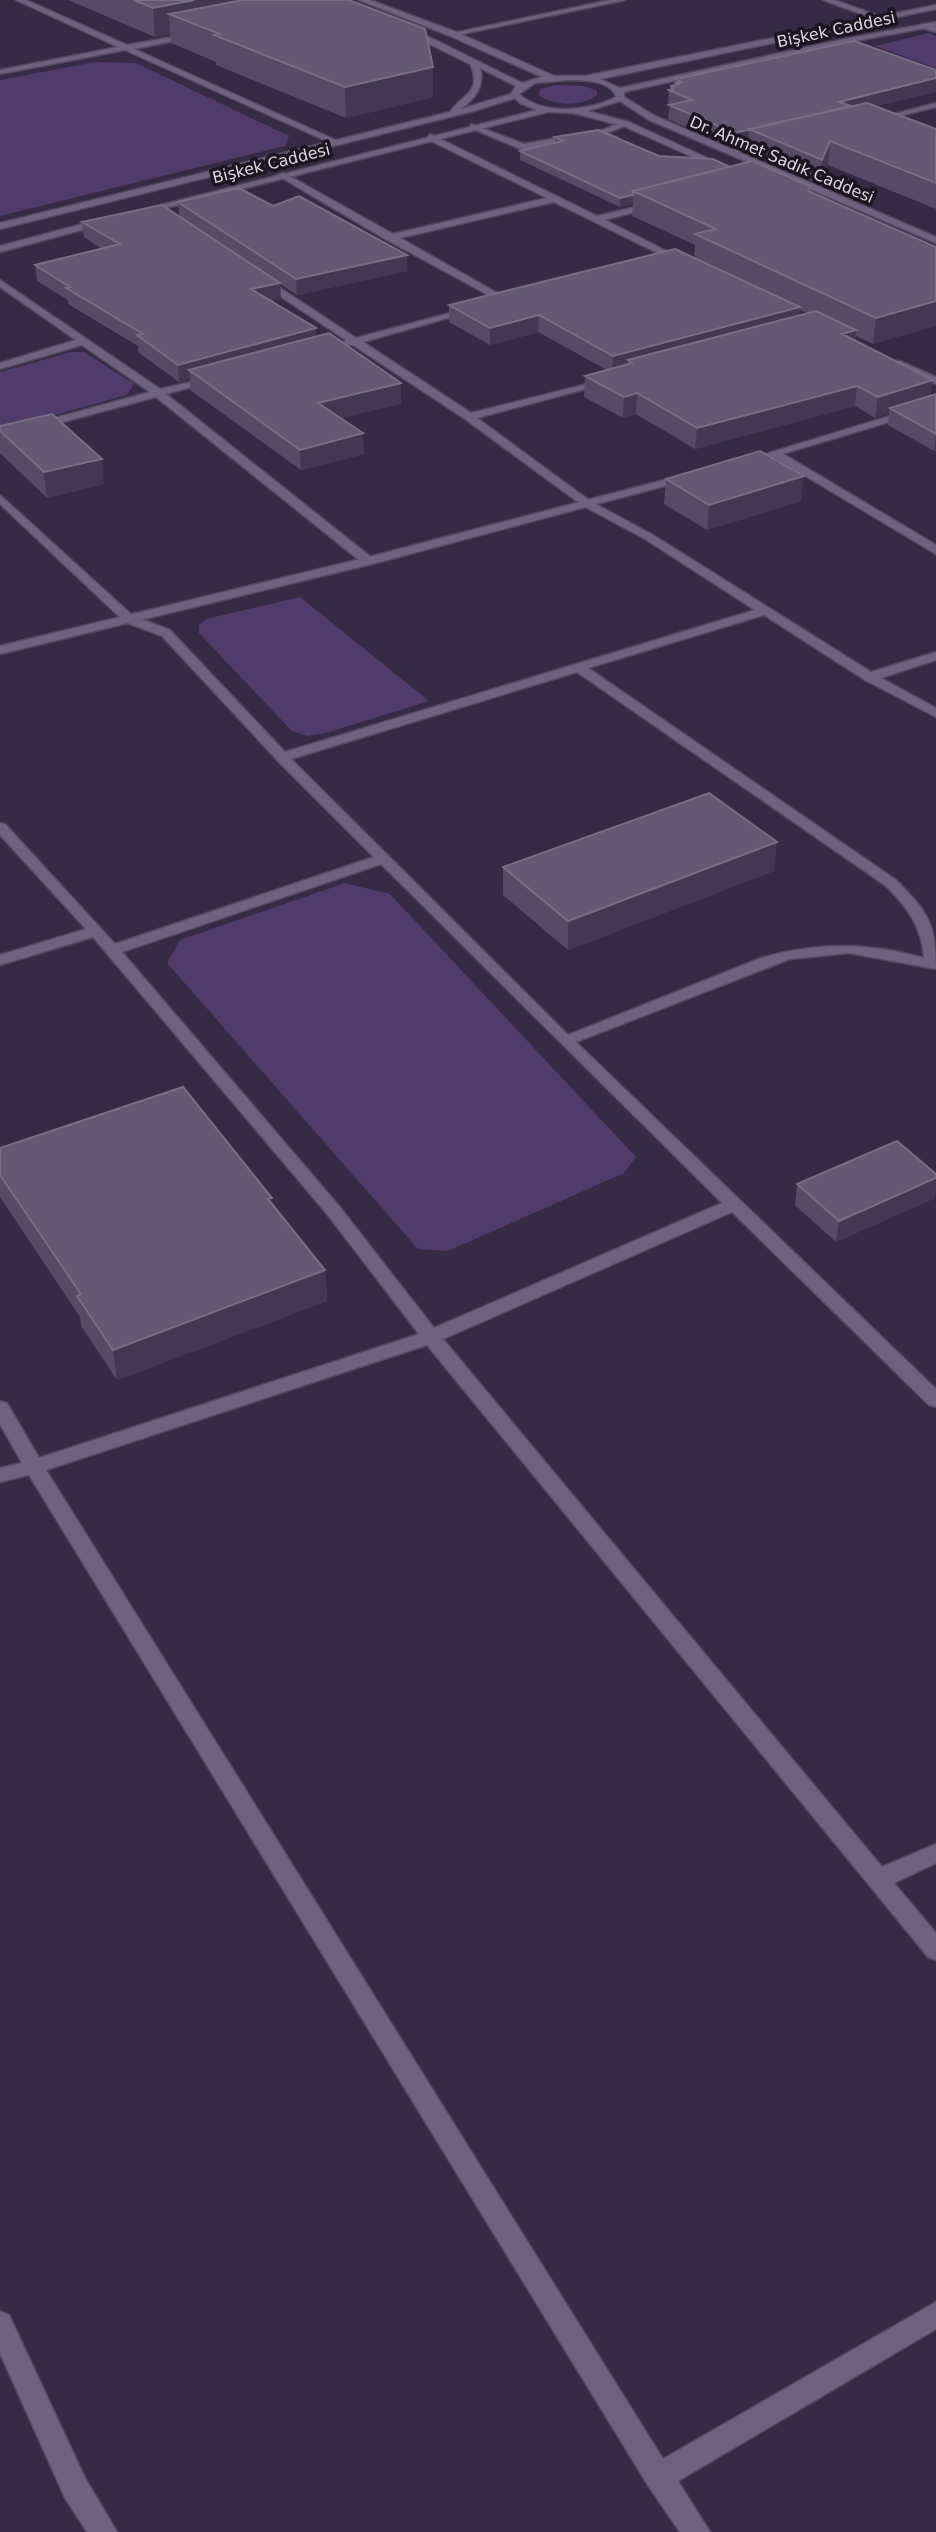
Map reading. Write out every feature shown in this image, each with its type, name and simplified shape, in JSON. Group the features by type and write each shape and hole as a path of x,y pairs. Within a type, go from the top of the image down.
{"street":[{"path":"20,0 336,142"},
{"path":"363,0 453,34 552,78"},
{"path":"453,34 621,0"},
{"path":"828,0 881,18"},
{"name":"Bişkek Caddesi","path":"584,79 624,73 936,7"},
{"name":"Bişkek Caddesi","path":"572,110 601,107 619,94 845,41 936,24"},
{"path":"925,26 936,30"},
{"path":"400,27 522,86"},
{"path":"0,72 201,33"},
{"path":"845,41 858,46"},
{"path":"449,114 469,100 479,83 479,72 473,61"},
{"path":"572,110 528,104 516,95 518,88 552,78 584,79"},
{"name":"Dr. Ahmet Sadık Caddesi","path":"584,79 606,83 652,118 936,240"},
{"name":"Bişkek Caddesi","path":"0,226 516,95"},
{"path":"869,121 936,106"},
{"name":"Bişkek Caddesi","path":"129,215 430,137 550,109"},
{"name":"Dr. Ahmet Sadık Caddesi","path":"572,110 626,124 738,174"},
{"path":"882,118 904,127"},
{"path":"474,126 523,147 599,133 626,124"},
{"path":"599,133 625,144"},
{"path":"430,137 697,269"},
{"path":"731,151 781,140"},
{"path":"688,162 714,163"},
{"path":"281,175 503,300"},
{"path":"390,238 554,199"},
{"path":"597,219 661,202"},
{"path":"155,208 166,215"},
{"path":"0,248 116,218"},
{"path":"660,261 673,258"},
{"path":"254,275 469,416 586,503 649,537 870,677 936,713"},
{"path":"0,283 158,393 368,561"},
{"path":"491,304 516,297"},
{"path":"340,345 478,307"},
{"path":"0,366 85,341"},
{"path":"887,359 936,381"},
{"path":"0,436 223,376"},
{"path":"469,416 615,378"},
{"path":"738,464 936,405"},
{"path":"776,454 936,550"},
{"path":"0,650 368,561 700,474"},
{"path":"0,498 129,620 166,633 282,757 383,859 566,1041 936,1399"},
{"path":"282,757 767,610"},
{"path":"870,677 936,656"},
{"path":"566,1041 797,951 857,948 890,952 935,968 932,941 924,919 891,883 577,666"},
{"path":"0,827 96,932 333,1210 431,1337 936,1950"},
{"path":"111,950 383,859"},
{"path":"0,960 96,932"},
{"path":"0,1475 34,1467 431,1337 734,1204"},
{"path":"0,1408 659,2477 696,2532"},
{"path":"879,1879 936,1853"},
{"path":"659,2477 936,2315"},
{"path":"0,2324 75,2488 103,2532"}],"shaded area":[{"path":"929,33 936,36 936,68 875,46"},
{"path":"95,62 136,63 289,136 285,146 0,216 0,80"},
{"path":"555,85 585,86 597,91 597,95 584,102 568,104 544,99 538,95 541,89"},
{"path":"71,352 84,352 134,384 127,395 0,430 0,372"},
{"path":"300,597 429,701 326,733 307,736 292,731 199,633 199,625 206,619"},
{"path":"345,883 390,894 636,1157 624,1173 448,1251 418,1249 167,963 180,940"}],"building":[{"path":"134,0 194,0 153,8"},
{"path":"243,0 349,0 425,29 433,67 345,87 214,35 220,34 169,14"},
{"path":"854,41 936,70 936,78 839,102 851,106 734,133 669,105 692,100 669,90 673,89 671,86 678,84 675,83 682,82 676,79"},
{"path":"867,103 936,129 936,183 830,141 822,160 749,129"},
{"path":"598,130 659,156 713,159 730,167 633,191 633,195 620,198 520,151 563,141 555,137"},
{"path":"752,161 810,186 808,191 936,247 936,301 876,318 695,234 716,229 633,191"},
{"path":"239,188 273,206 299,196 407,255 296,279 178,202"},
{"path":"162,205 280,283 251,289 316,328 178,365 137,335 143,334 66,288 70,287 35,265 120,244 82,222"},
{"path":"675,249 800,307 613,356 539,315 490,328 449,305"},
{"path":"816,311 856,330 842,334 933,380 878,397 857,386 697,428 637,393 624,397 585,376 632,363 628,360"},
{"path":"329,333 401,383 318,403 363,433 300,450 189,370"},
{"path":"936,394 936,434 890,408"},
{"path":"52,414 102,459 44,472 0,431 0,426"},
{"path":"760,451 804,476 709,505 666,479"},
{"path":"709,793 777,842 568,921 503,867"},
{"path":"183,1087 272,1198 268,1199 325,1270 113,1350 77,1296 81,1294 0,1175 0,1148"},
{"path":"897,1141 936,1174 936,1178 839,1221 797,1184"}]}
